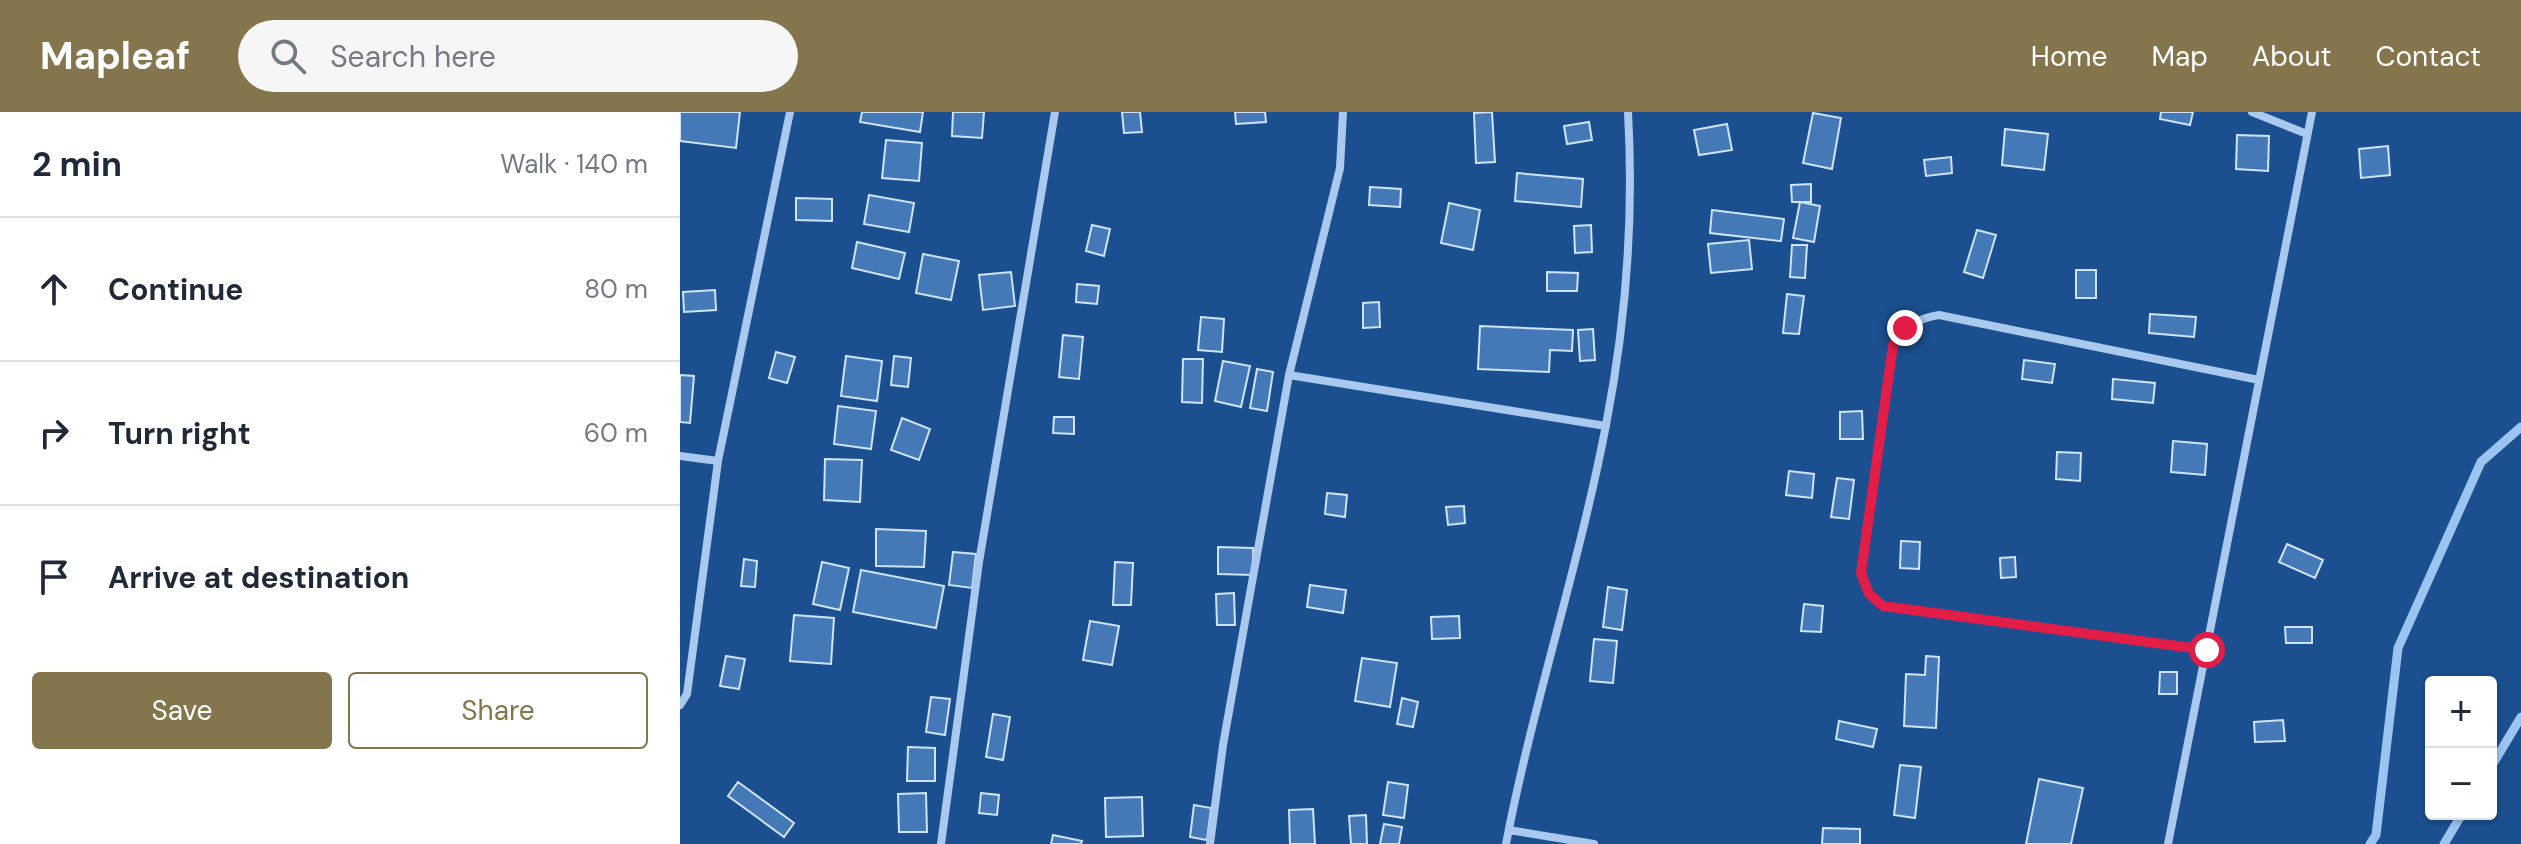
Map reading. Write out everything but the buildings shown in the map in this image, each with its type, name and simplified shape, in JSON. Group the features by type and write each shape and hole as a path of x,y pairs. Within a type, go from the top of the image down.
{"street":[{"path":"680,705 687,694 718,461 790,112"},
{"path":"941,844 979,562 1055,112"},
{"path":"1210,844 1223,745 1289,375 1340,168 1343,112"},
{"path":"1506,844 1606,426 1622,326 1631,215 1628,112"},
{"path":"2252,112 2307,134"},
{"path":"2168,844 2312,112"},
{"path":"2207,650 1883,606 1869,594 1861,573 1893,345 1905,328 1919,319 1939,315 2259,380"},
{"path":"1289,375 1606,426"},
{"path":"680,456 718,461"},
{"path":"1509,830 1594,844"}],"waterway":[{"path":"2370,844 2376,835 2398,648 2481,462 2521,427"},
{"path":"2497,757 2521,717"},
{"path":"2444,844 2458,820"}],"route":[{"path":"1905,328 1893,345 1861,573 1869,594 1883,606 2207,650"}]}
